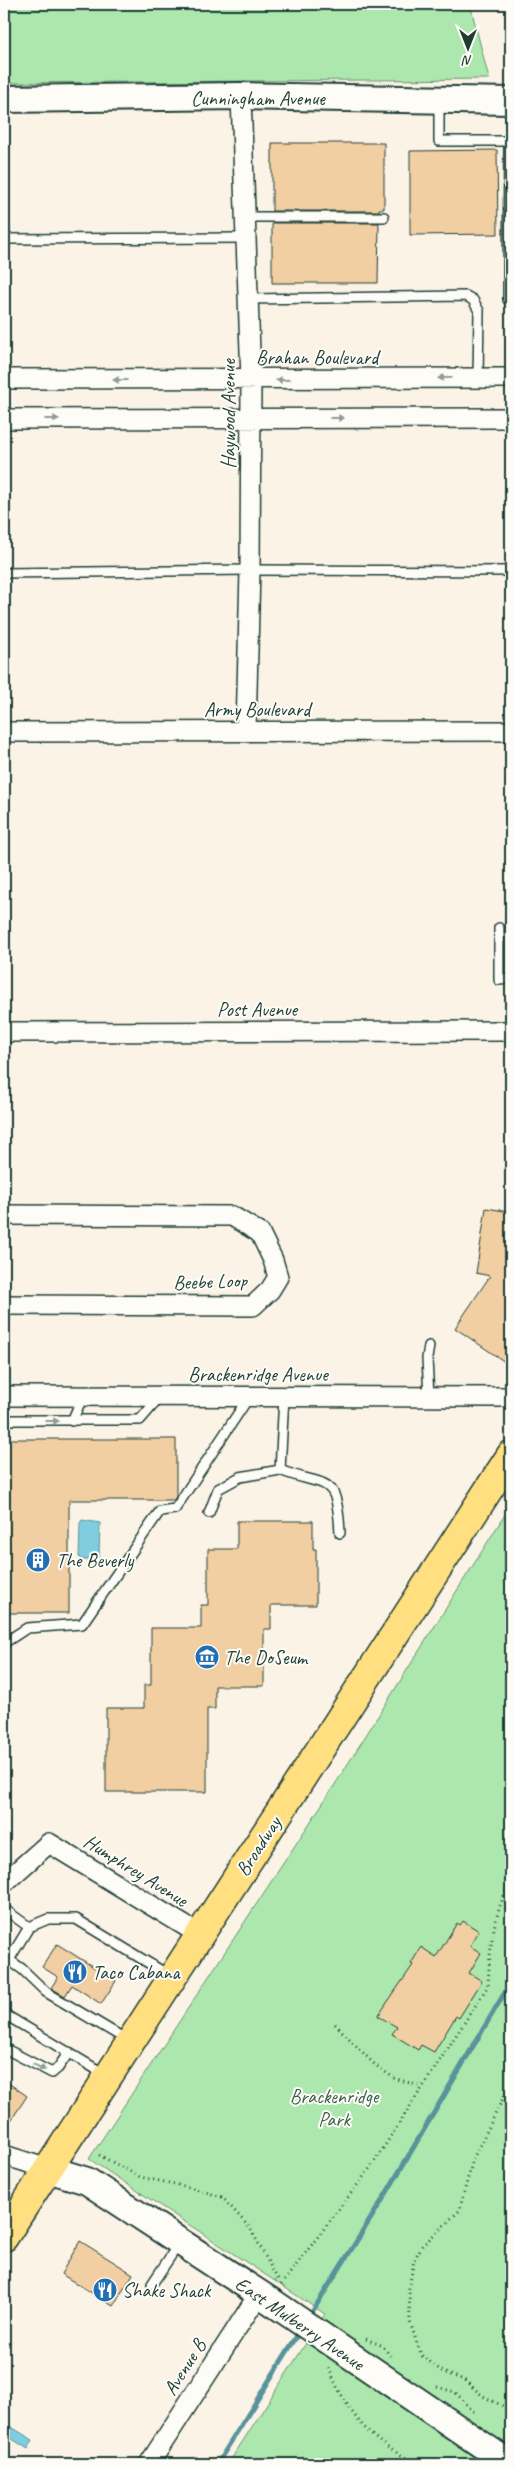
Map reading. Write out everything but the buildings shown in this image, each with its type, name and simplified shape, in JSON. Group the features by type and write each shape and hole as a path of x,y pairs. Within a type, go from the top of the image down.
{"main road":[{"name":"Broadway","path":"4,2237 511,1455"}],"street":[{"name":"Cunningham Avenue","path":"4,99 242,96 511,100"},
{"name":"Haywood Avenue","path":"242,96 251,380 250,570 246,732"},
{"name":"Brahan Boulevard","path":"4,379 511,378"},
{"path":"4,419 511,418"},
{"name":"Army Boulevard","path":"4,732 511,731"},
{"name":"Post Avenue","path":"4,1032 511,1031"},
{"name":"Beebe Loop","path":"4,1215 232,1216 260,1233 273,1260 278,1276 270,1290 253,1306 4,1304"},
{"name":"Brackenridge Avenue","path":"4,1396 511,1397"},
{"name":"Humphrey Avenue","path":"4,1883 49,1842 200,1935"},
{"name":"East Mulberry Avenue","path":"4,2155 87,2181 180,2242 272,2297 331,2353 510,2464"},
{"name":"Avenue B","path":"149,2464 272,2297"}],"lane":[{"path":"439,99 439,141 510,142 508,300 511,300"},
{"path":"246,217 384,217"},
{"path":"4,239 246,238"},
{"path":"248,299 466,296 473,300 479,311 478,378"},
{"path":"4,574 250,570 511,571"},
{"path":"499,928 499,980 511,979"},
{"path":"429,1346 427,1358 429,1397"},
{"path":"72,1421 83,1396"},
{"path":"4,1411 6,1420 140,1420 161,1396"},
{"path":"4,1643 27,1628 82,1624 160,1511 175,1509 249,1396"},
{"path":"280,1470 284,1397"},
{"path":"209,1513 218,1489 240,1476 280,1470 300,1479 322,1481 336,1494 340,1533"},
{"path":"4,1909 29,1927"},
{"path":"130,2042 46,1992 22,1970 6,1963 29,1927 48,1919 76,1919 172,1978"},
{"path":"4,2014 108,2076"},
{"path":"4,2048 52,2073 58,2068 69,2052"},
{"path":"152,2284 180,2242"}],"path":[{"path":"272,2297 371,2167 488,1986 489,1952 497,1910 511,1879"},
{"path":"334,2024 375,2065 394,2078 422,2087"},
{"path":"511,2082 473,2159 459,2211 422,2246 414,2260 409,2288 410,2322 421,2356 443,2372 464,2380 484,2396 511,2410"},
{"path":"99,2155 140,2177 189,2187 222,2197 250,2228 278,2280 284,2281"},
{"path":"331,2353 335,2384 362,2423 378,2440 418,2464"}],"green space":[{"path":"4,4 470,4 489,79 4,83"},
{"name":"Brackenridge Park","path":"511,1505 511,2464 228,2464 325,2314 89,2159 334,1786"}],"water":[{"path":"82,1520 100,1523 99,1557 96,1560 82,1560 79,1557 80,1523"},
{"path":"8,2425 33,2440 28,2449 4,2434"}],"waterway":[{"path":"309,2317 383,2199 511,1982"},
{"path":"217,2464 300,2331"}],"place":[{"name":"The Beverly","path":"38,1560"},
{"name":"The DoSeum","path":"207,1657"},
{"name":"Taco Cabana","path":"75,1972"},
{"name":"Shake Shack","path":"105,2290"}]}
